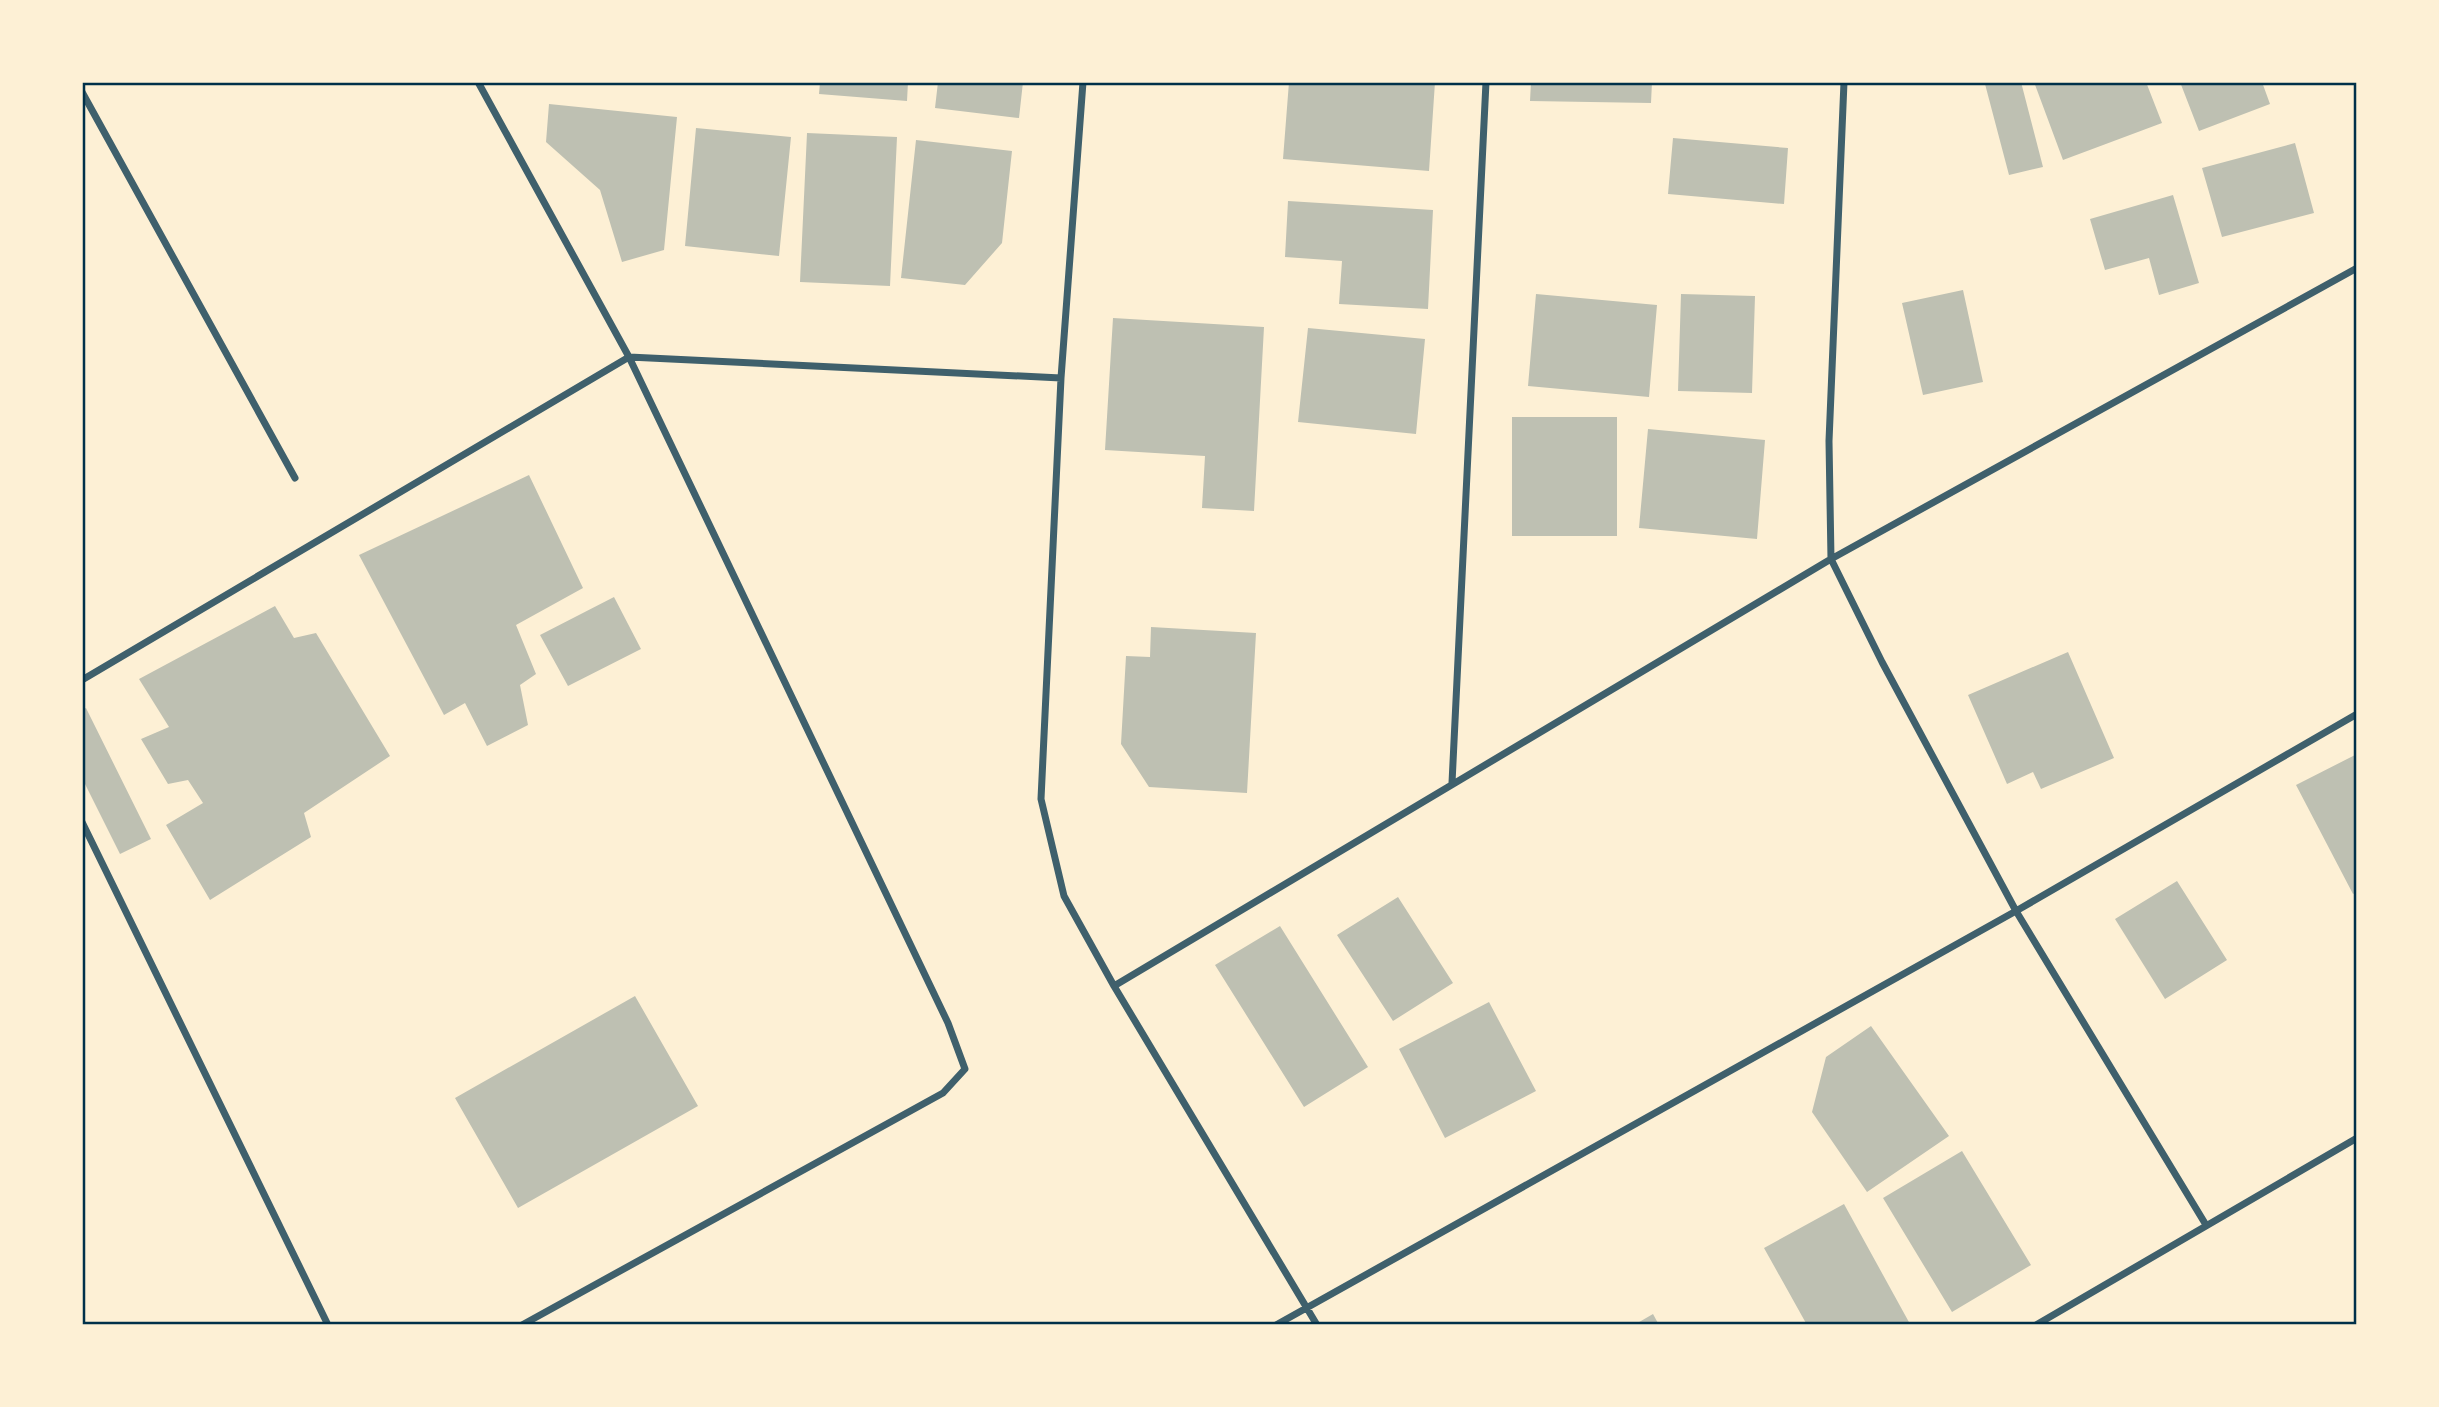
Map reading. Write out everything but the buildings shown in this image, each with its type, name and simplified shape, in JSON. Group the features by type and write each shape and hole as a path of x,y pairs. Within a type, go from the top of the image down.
{"street":[{"path":"478,82 629,357 948,1023 965,1069 943,1093 522,1325"},
{"path":"1083,82 1061,379 1041,799 1064,896 1114,986 1317,1325"},
{"path":"1452,783 1486,82"},
{"path":"1844,82 1829,441 1831,559 1882,662 2016,911 2206,1224"},
{"path":"82,92 295,478"},
{"path":"1114,986 1831,559 2357,268"},
{"path":"82,680 629,357 1061,379"},
{"path":"1276,1325 2016,911 2357,714"},
{"path":"82,822 328,1325"},
{"path":"2036,1325 2357,1138"}]}
